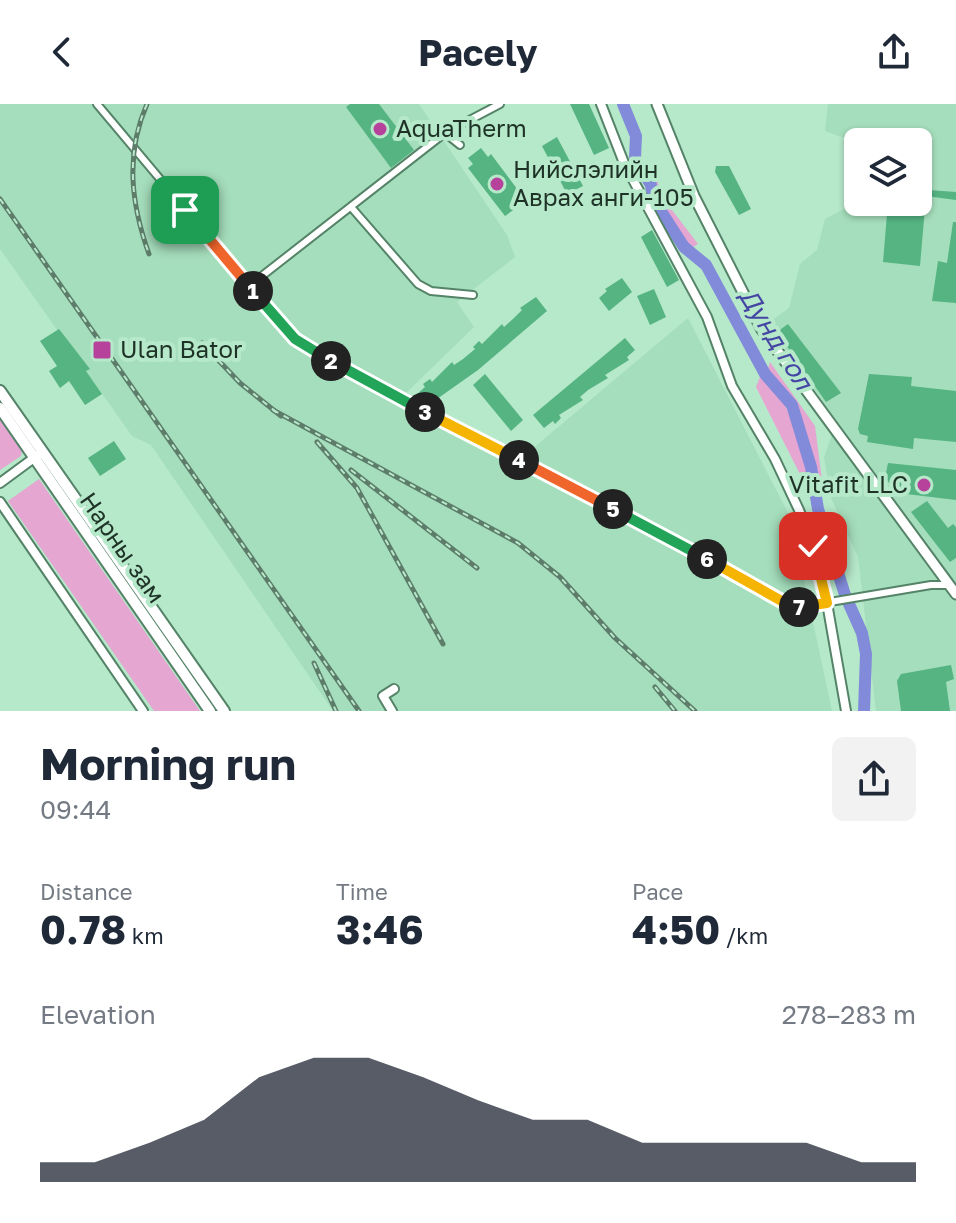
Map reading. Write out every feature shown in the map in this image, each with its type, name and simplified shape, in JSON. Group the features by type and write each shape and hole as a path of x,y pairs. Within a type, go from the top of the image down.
{"main road":[{"path":"657,104 694,196 762,330 953,582 956,594"},
{"path":"0,391 39,455"},
{"name":"Нарны зам","path":"0,408 39,455 224,711"},
{"name":"Нарны зам","path":"39,455 210,711"}],"street":[{"path":"97,104 295,339 363,380 671,539 794,608 953,582"},
{"path":"249,286 445,133 500,104"},
{"path":"601,104 624,163 707,317 732,386 775,459 799,510 830,603 846,711"},
{"path":"445,133 460,145"},
{"path":"351,207 418,284 431,291 473,295"},
{"path":"0,483 39,455"},
{"path":"0,502 143,711"},
{"path":"392,711 383,696 394,689"}],"shaded area":[{"path":"0,104 419,104 507,235 515,257 457,302 474,327 406,393 525,455 688,318 791,519 832,711 333,711 151,445 132,436 0,249"},
{"path":"828,104 956,104 956,711 876,711 858,557 831,498 824,457 837,421 767,324 789,308 800,264 817,250 825,219 844,209 844,216 932,216 932,128 844,128 844,138 825,131"},
{"path":"648,164 672,210 698,244 690,249 659,204 644,165"},
{"path":"770,362 815,426 822,480 818,487 811,455 795,411 767,372"},
{"path":"761,374 782,400 796,428 805,459 809,492 756,387"},
{"path":"0,418 22,450 21,456 0,470"},
{"path":"39,479 200,711 154,711 8,501"}],"building":[{"name":"AquaTherm","path":"350,104 379,104 414,150 391,168 346,107"},
{"path":"570,104 589,104 609,148 594,155"},
{"path":"557,137 583,186 567,194 542,146"},
{"name":"Нийслэлийн Аврах анги-105","path":"481,148 488,157 491,154 526,201 505,216 468,168 473,164 468,158"},
{"path":"716,166 729,166 751,209 739,215 715,172"},
{"path":"932,190 956,192 956,200 932,197"},
{"path":"887,216 924,216 920,266 883,262"},
{"path":"953,222 956,222 956,303 932,301 938,261 947,263"},
{"path":"652,230 679,280 667,287 641,237"},
{"path":"622,278 632,292 609,311 599,298 607,291 605,289"},
{"path":"654,289 666,317 650,325 637,296"},
{"path":"536,297 547,311 478,370 427,406 417,394 425,387 423,384 430,379 432,382 452,362 454,365 463,359 479,341 482,344"},
{"path":"788,324 841,393 826,402 777,332"},
{"path":"59,329 90,369 86,371 102,394 85,405 69,381 60,388 49,371 57,366 40,341"},
{"path":"625,338 635,350 627,357 629,360 605,375 608,378 580,397 583,400 559,415 561,418 555,424 553,421 544,428 533,415"},
{"path":"485,374 523,420 511,431 473,385"},
{"path":"869,374 912,377 911,386 956,391 956,442 914,438 913,449 867,442 868,436 860,434 858,429"},
{"path":"114,441 126,459 100,476 88,458"},
{"name":"Vitafit LLC","path":"888,463 956,470 956,500 898,493 885,478"},
{"path":"927,501 948,528 953,524 956,527 956,558 950,562 911,512"},
{"path":"951,665 954,679 946,682 950,711 901,711 897,681 901,674"}],"waterway":[{"name":"Дунд гол","path":"623,104 636,136 635,158 651,185 653,199 684,247 706,265 765,374 792,405 811,467 818,509 845,595 862,633 866,654 864,711"}],"railway":[{"path":"147,104 136,142 133,179 138,216 149,254"},
{"path":"0,199 359,711"},
{"path":"202,343 240,383 281,416"},
{"path":"273,410 518,543 560,577 615,638 695,711"},
{"path":"317,442 357,488 443,644"},
{"path":"351,470 477,568"},
{"path":"314,663 336,711"},
{"path":"655,687 675,711"}],"place":[{"name":"AquaTherm","path":"380,129"},
{"name":"Нийслэлийн Аврах анги-105","path":"497,184"},
{"name":"Ulan Bator","path":"102,350"},
{"name":"Vitafit LLC","path":"924,485"}],"route":[{"path":"185,210 291,335 363,380 671,539 794,608 827,603 813,546"}]}
